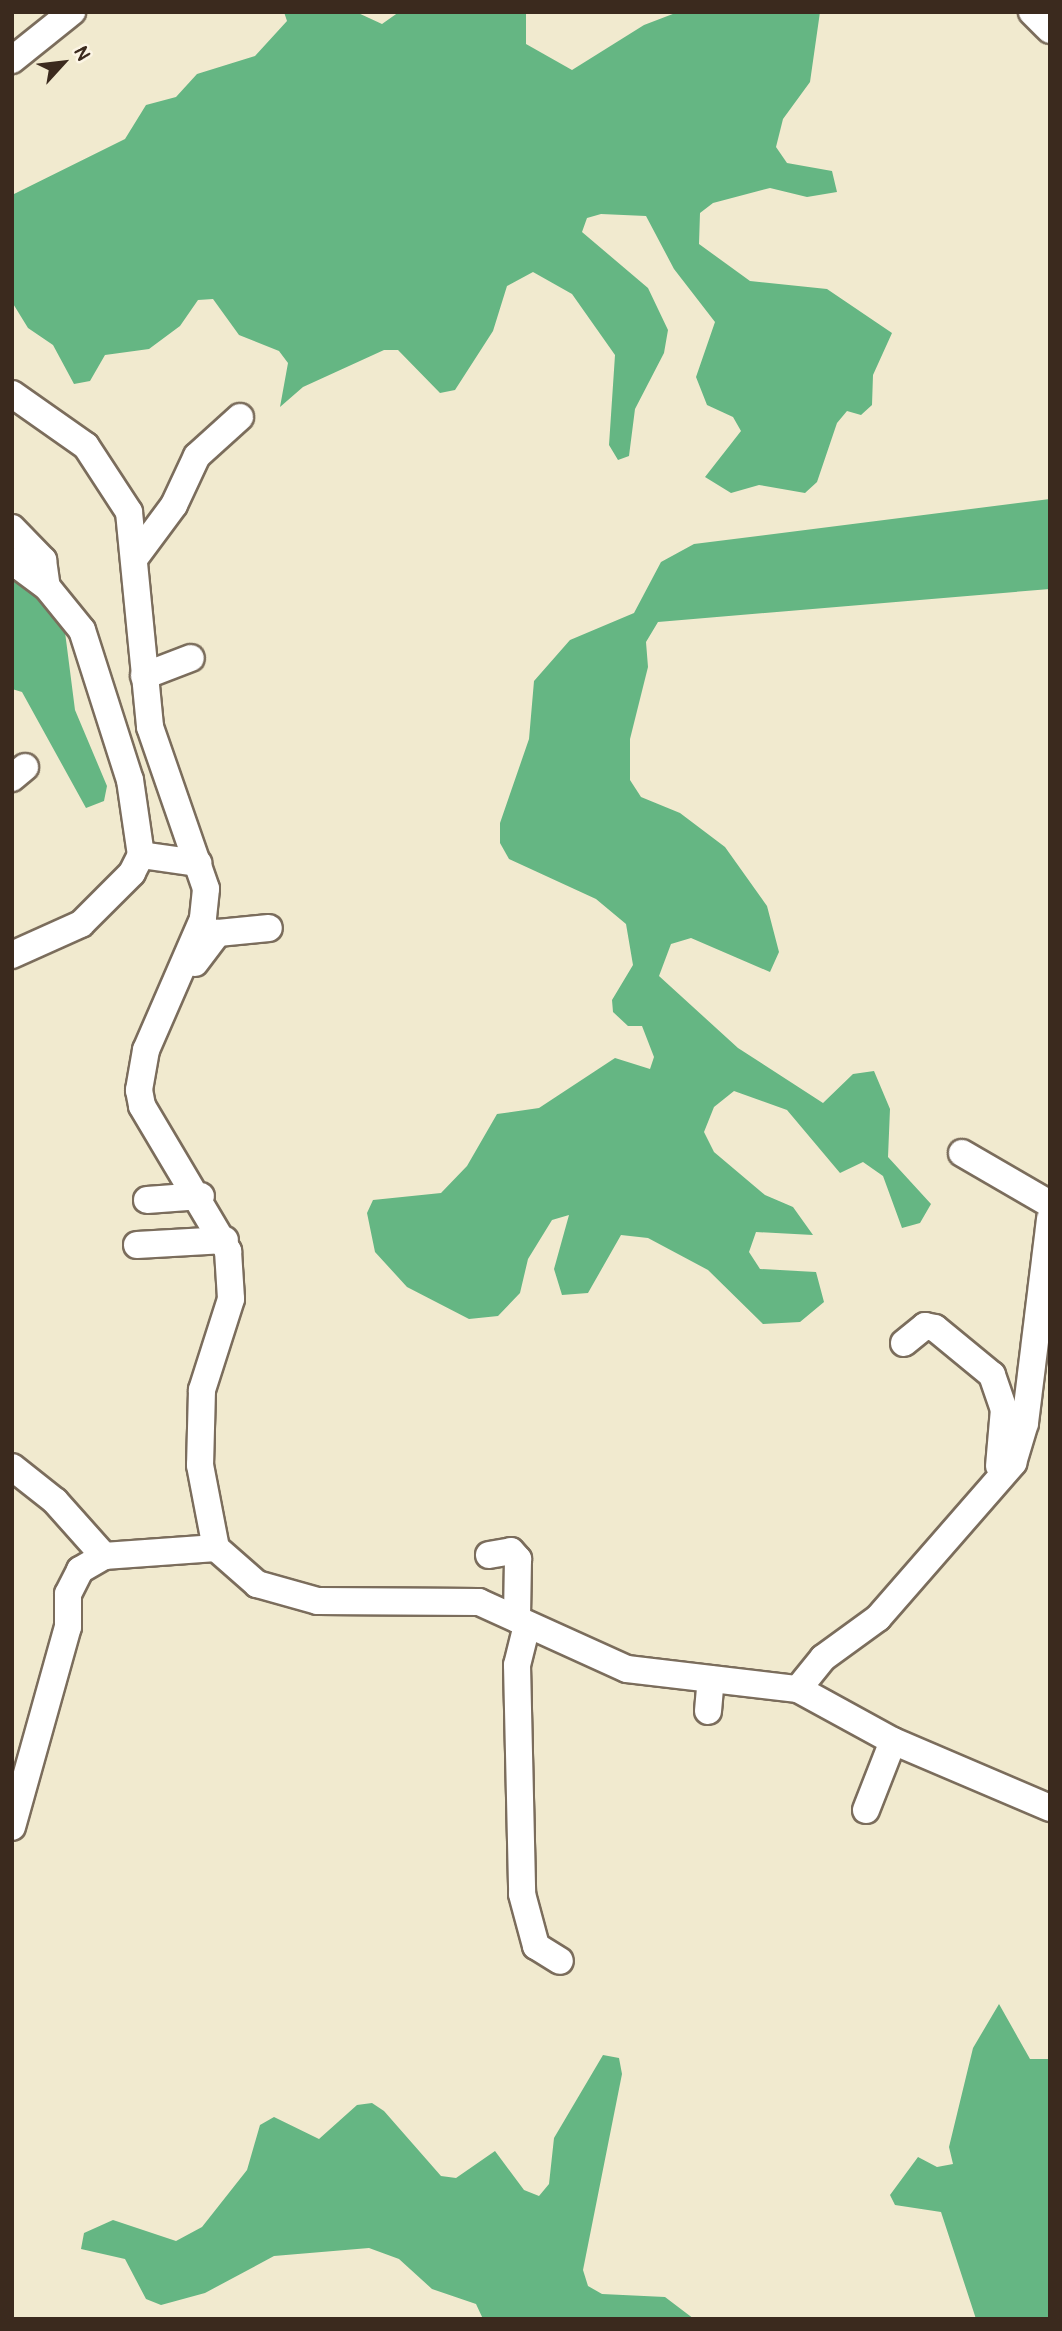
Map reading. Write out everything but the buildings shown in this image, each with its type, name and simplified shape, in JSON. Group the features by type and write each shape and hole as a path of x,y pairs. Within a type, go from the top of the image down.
{"street":[{"path":"12,60 72,12"},
{"path":"1032,12 1050,30"},
{"path":"12,394 66,428 93,454 129,512 138,555 144,676 161,767 206,889 203,919 160,1017 139,1075 142,1106 201,1196 225,1240 231,1299 202,1390 200,1465 216,1548 257,1584 318,1601 459,1600 522,1622 626,1670 798,1689 893,1741 1050,1808"},
{"path":"138,555 174,505 197,456 240,417"},
{"path":"12,528 43,560 47,587"},
{"path":"12,561 47,587 82,630 97,669 130,780 141,855 132,873 81,924 12,955"},
{"path":"144,676 191,658"},
{"path":"141,855 198,863"},
{"path":"160,1017 207,941 234,929 269,928"},
{"path":"962,1153 1050,1204"},
{"path":"147,1200 201,1196"},
{"path":"798,1689 823,1658 878,1618 943,1538 1000,1486 1025,1423 1050,1219"},
{"path":"137,1245 225,1240"},
{"path":"904,1343 925,1326 935,1328 992,1375 1004,1409 1000,1486"},
{"path":"12,1467 55,1501 104,1556"},
{"path":"12,1827 68,1627 68,1594 80,1570 104,1556 216,1548"},
{"path":"489,1555 511,1550 518,1559 522,1622 517,1665 522,1894 536,1946 560,1961"},
{"path":"708,1711 711,1679"},
{"path":"866,1810 893,1741"}],"green space":[{"path":"284,12 356,12 382,24 399,12 526,12 526,44 572,70 644,25 678,12 820,12 810,82 783,119 776,147 787,163 832,171 837,192 807,197 770,188 713,203 700,213 699,244 750,281 827,289 892,333 873,375 872,405 861,415 847,411 837,423 817,482 805,493 759,485 731,493 705,477 741,431 733,417 707,405 696,377 715,322 674,269 646,216 601,214 587,218 582,232 648,288 668,330 664,353 635,409 629,456 618,460 609,445 615,355 572,294 533,272 507,286 493,331 455,390 440,393 398,350 384,350 303,387 280,407 288,363 279,351 239,335 213,299 198,300 180,326 149,349 105,355 90,381 74,384 53,345 28,328 12,302 12,195 125,139 146,105 176,97 197,74 255,56 287,21"},
{"path":"1050,499 1050,589 658,622 646,642 648,667 630,739 630,780 641,797 680,813 725,847 767,906 779,952 770,972 691,938 671,944 659,976 738,1048 823,1103 853,1074 874,1071 890,1109 888,1157 931,1204 920,1223 902,1228 883,1176 863,1162 840,1173 787,1110 734,1091 714,1107 704,1132 714,1152 765,1195 793,1207 813,1235 756,1232 749,1252 760,1269 816,1272 824,1302 800,1322 763,1324 708,1270 648,1238 621,1235 588,1293 562,1295 554,1269 569,1215 552,1220 528,1259 520,1293 498,1316 469,1319 407,1287 375,1252 367,1213 373,1200 441,1193 467,1166 497,1114 539,1108 615,1058 650,1069 654,1057 642,1026 628,1026 613,1012 612,1000 633,965 626,924 596,899 509,859 500,843 500,823 529,739 534,681 570,640 634,613 661,562 694,544"},
{"path":"12,578 28,585 65,632 75,710 107,786 104,801 86,808 22,692 12,689"},
{"path":"999,2004 1030,2059 1050,2059 1050,2319 976,2319 941,2212 895,2205 890,2195 918,2157 937,2167 953,2164 949,2147 973,2048"},
{"path":"603,2055 619,2058 622,2074 583,2270 588,2286 602,2294 665,2297 694,2319 483,2319 476,2304 432,2289 399,2259 369,2248 274,2256 205,2293 161,2305 146,2299 125,2259 81,2249 84,2233 113,2220 176,2241 202,2227 247,2170 260,2125 274,2117 319,2139 357,2105 372,2103 384,2111 441,2176 456,2178 495,2151 524,2190 539,2196 549,2184 554,2138"}]}
